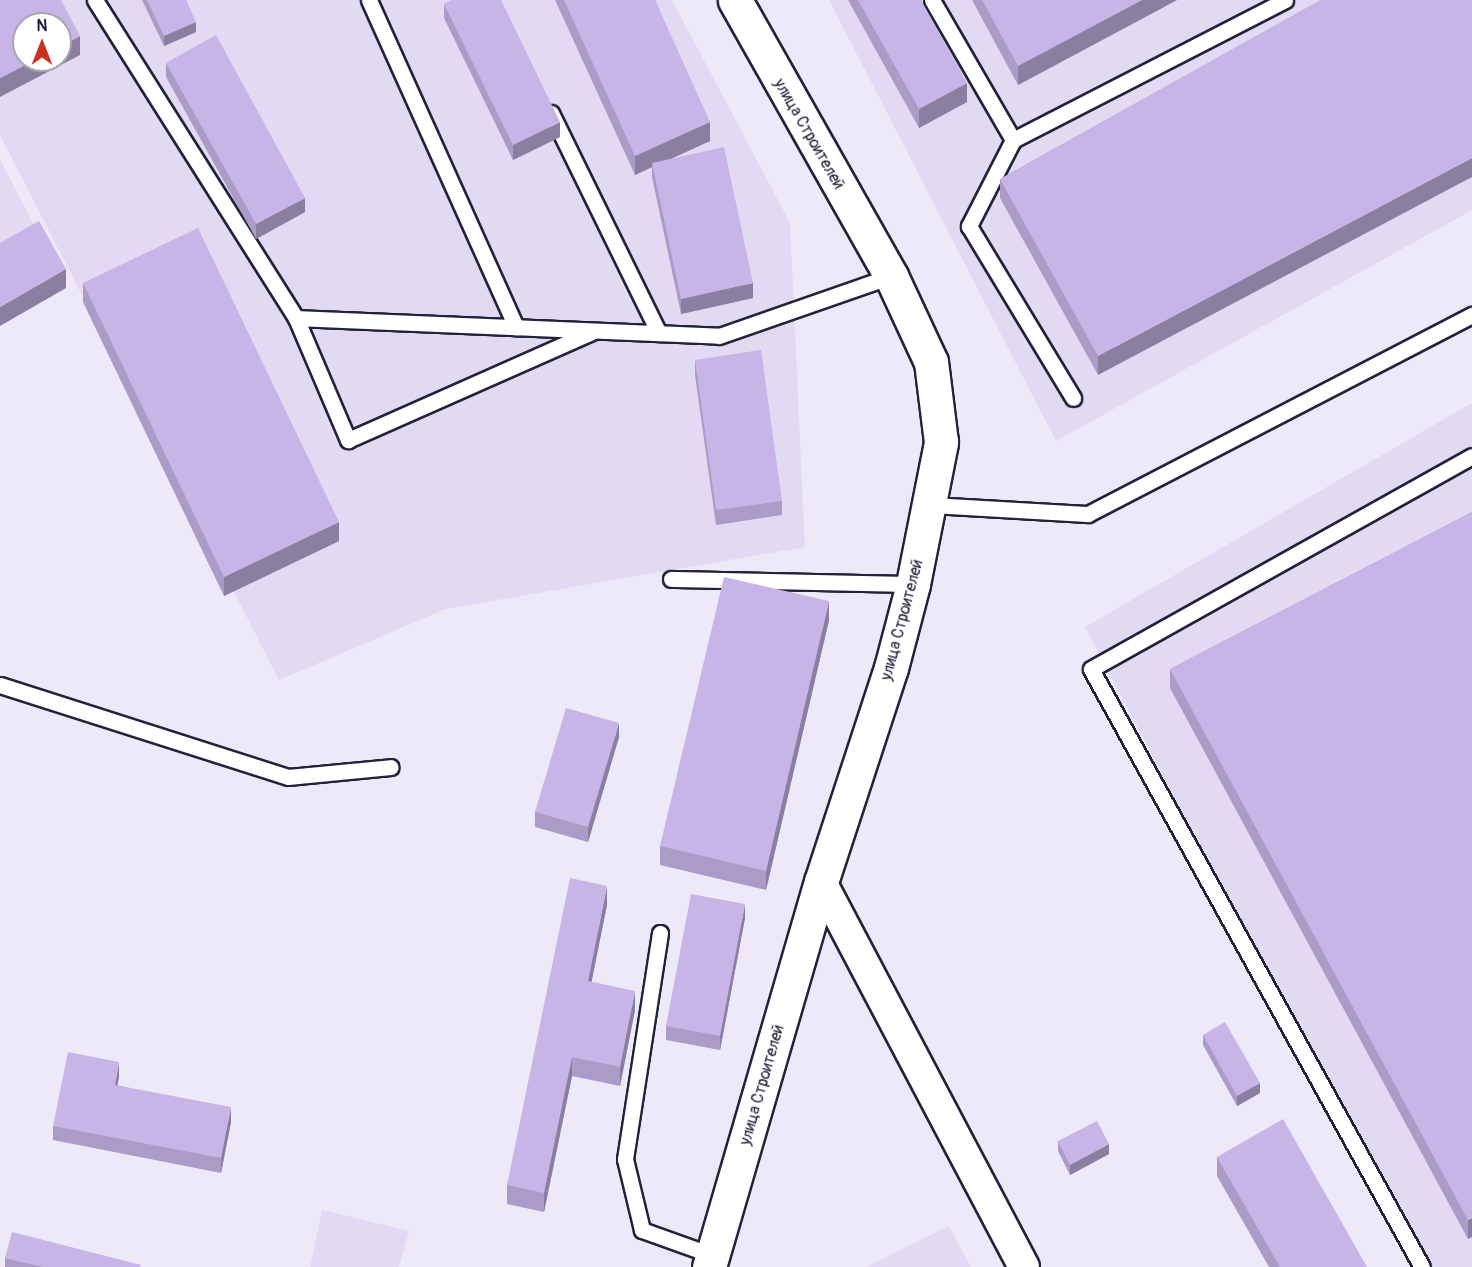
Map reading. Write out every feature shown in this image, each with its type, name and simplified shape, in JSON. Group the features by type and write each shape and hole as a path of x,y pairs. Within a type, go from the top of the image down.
{"street":[{"name":"улица Строителей","path":"710,1261 821,882 891,668 913,584 941,442 930,362 891,276 735,0"},
{"path":"821,882 1024,1267"}],"lane":[{"path":"95,0 296,318 348,440 595,331"},
{"path":"369,0 516,327"},
{"path":"932,0 1013,140"},
{"path":"1073,398 969,226 1013,140 1285,0"},
{"path":"543,97 659,333"},
{"path":"296,318 719,336 891,276"},
{"path":"930,505 1088,514 1472,315"},
{"path":"1422,1267 1091,669 1472,456"},
{"path":"671,579 913,584"},
{"path":"0,685 288,777 391,767"},
{"path":"660,933 625,1159 642,1230 710,1261"}],"shaded area":[{"path":"0,0 672,0 790,223 805,547 445,609 279,680 0,135"},
{"path":"829,0 1472,0 1472,210 1056,441"},
{"path":"0,159 66,288 0,326"},
{"path":"1472,403 1472,1267 1420,1267 1085,627"},
{"path":"322,1210 409,1231 399,1267 310,1267"},
{"path":"949,1226 971,1267 866,1267"}],"building":[{"path":"0,0 61,0 67,12 12,12 12,72 0,78"},
{"path":"147,0 186,0 196,22 164,36"},
{"path":"451,0 501,0 560,122 513,145 444,4"},
{"path":"564,0 655,0 710,122 635,156"},
{"path":"858,0 921,0 967,83 919,109"},
{"path":"982,0 1142,0 1018,66"},
{"path":"1321,0 1472,0 1472,158 1098,356 1000,179"},
{"path":"72,21 80,36 72,40"},
{"path":"216,35 305,198 256,224 166,63"},
{"path":"724,147 753,283 681,299 652,163"},
{"path":"39,221 66,269 0,307 0,243"},
{"path":"198,228 339,522 224,577 83,283"},
{"path":"761,350 782,501 716,510 695,360"},
{"path":"1472,512 1472,1218 1468,1220 1170,669"},
{"path":"724,577 829,601 766,871 660,846"},
{"path":"566,708 619,723 588,827 535,812"},
{"path":"570,878 607,886 588,981 635,991 620,1067 572,1057 544,1193 507,1185"},
{"path":"691,894 745,904 720,1036 666,1026"},
{"path":"1225,1022 1260,1083 1237,1096 1203,1035"},
{"path":"68,1052 119,1062 115,1085 231,1107 221,1158 53,1126"},
{"path":"1283,1119 1367,1267 1280,1267 1217,1157"},
{"path":"1097,1121 1109,1144 1070,1165 1058,1141"},
{"path":"12,1232 141,1265 140,1267 42,1267 5,1258"}]}
